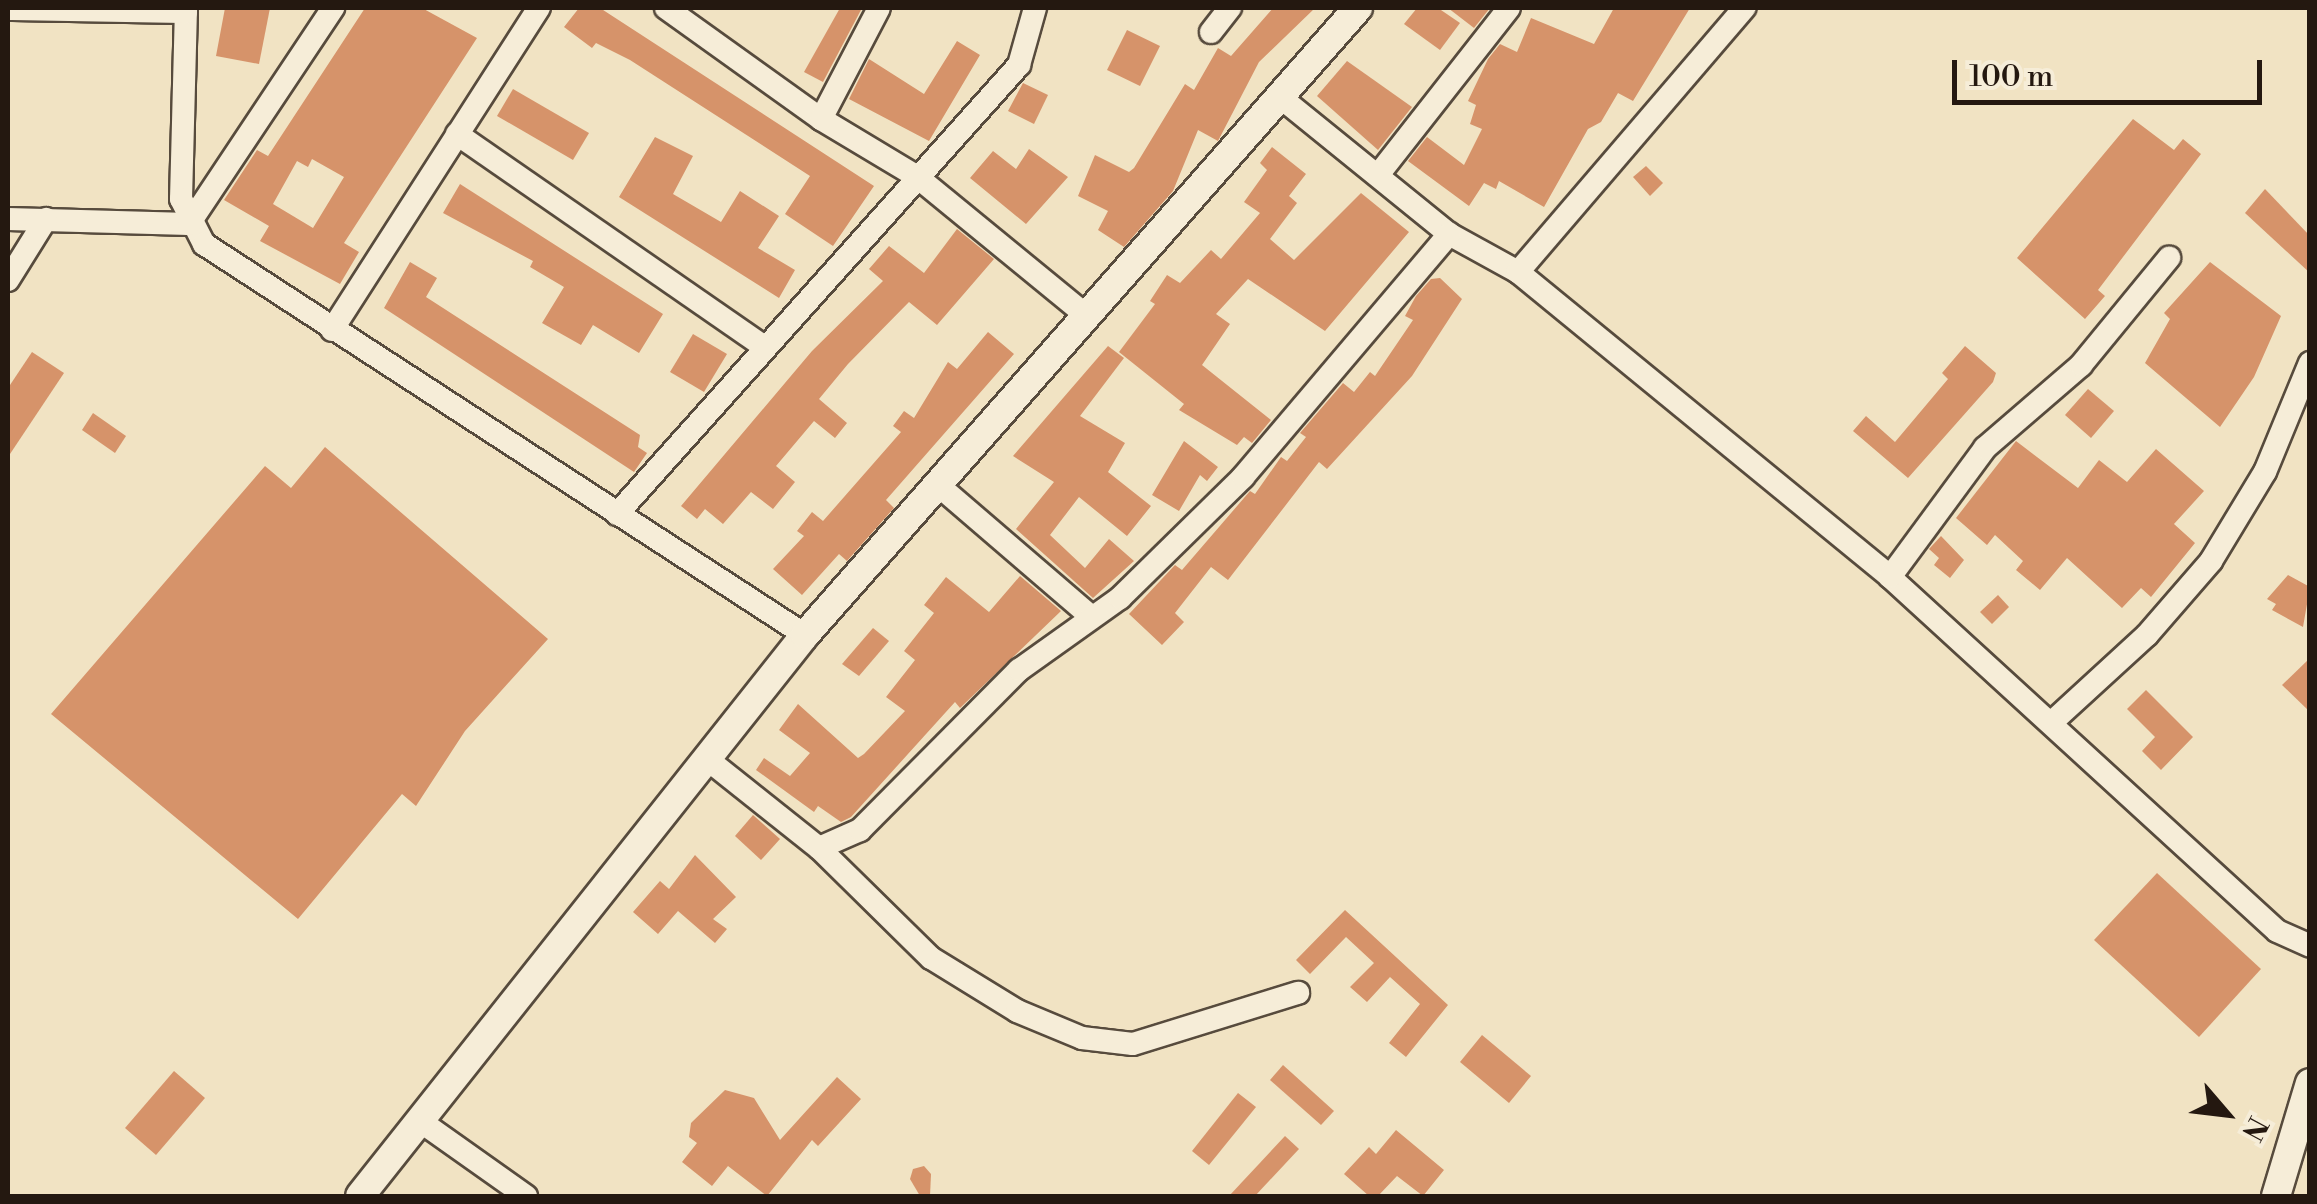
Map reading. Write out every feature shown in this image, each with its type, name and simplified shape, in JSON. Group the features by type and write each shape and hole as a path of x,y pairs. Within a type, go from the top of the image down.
{"street":[{"path":"189,224 333,8"},
{"path":"332,330 539,8"},
{"path":"666,8 821,119 916,176 1087,316"},
{"path":"821,119 878,8"},
{"path":"618,514 1019,65 1035,8"},
{"path":"1211,32 1230,8"},
{"path":"360,1196 805,635 1358,8"},
{"path":"1378,175 1509,8"},
{"path":"1518,272 1744,8"},
{"path":"8,9 186,10 181,199 189,224 221,259 805,635"},
{"path":"1280,97 1449,234 1518,272 1890,576 2277,931 2310,946"},
{"path":"458,134 764,347"},
{"path":"8,219 189,224"},
{"path":"8,280 46,219"},
{"path":"819,848 860,830 1020,670 1090,615 1120,598 1243,477 1449,234"},
{"path":"1890,576 1985,448 2081,365 2170,258"},
{"path":"2051,723 2147,636 2210,560 2265,472 2310,363"},
{"path":"938,484 1090,615"},
{"path":"706,759 819,848 931,958 1018,1012 1082,1038 1134,1044 1298,993"},
{"path":"2276,1196 2310,1083"},
{"path":"420,1121 526,1196"}],"building":[{"path":"225,8 270,8 259,64 216,56"},
{"path":"365,8 422,8 477,38 344,243 359,252 340,284 260,241 269,226 224,200 257,150 268,156","holes":["312,159 344,177 313,228 273,204 297,161 308,167"]},
{"path":"579,8 600,8 874,186 833,246 785,214 810,176 630,60 596,43 592,48 564,27"},
{"path":"840,8 862,8 823,82 804,72"},
{"path":"1273,8 1315,8 1259,62 1218,141 1198,130 1173,191 1124,247 1098,230 1108,211 1078,196 1095,155 1129,172 1134,168 1185,84 1194,90 1218,48 1231,56"},
{"path":"1417,8 1438,8 1460,23 1440,50 1404,24"},
{"path":"1448,8 1490,8 1474,28"},
{"path":"1614,8 1690,8 1633,101 1618,93 1601,122 1588,129 1544,207 1499,181 1496,189 1484,183 1469,206 1408,161 1427,137 1464,165 1482,129 1470,124 1476,105 1468,101 1488,59 1500,44 1517,52 1531,18 1594,44"},
{"path":"1127,30 1160,46 1140,86 1107,70"},
{"path":"957,41 980,55 929,141 849,99 869,59 924,94"},
{"path":"1347,61 1412,107 1378,150 1317,96"},
{"path":"1023,83 1048,95 1034,124 1008,111"},
{"path":"513,89 589,133 573,160 497,116"},
{"path":"2133,119 2174,150 2183,139 2201,154 2098,290 2105,296 2085,319 2017,258"},
{"path":"655,137 693,156 673,194 721,222 740,191 779,216 758,248 795,270 779,298 619,197"},
{"path":"1272,147 1306,174 1289,196 1297,203 1270,239 1294,260 1361,193 1409,232 1325,331 1248,279 1216,314 1230,324 1202,365 1271,420 1252,443 1244,437 1237,445 1179,410 1184,404 1119,352 1155,304 1150,301 1167,275 1180,283 1211,250 1221,259 1260,213 1244,202 1267,170 1260,163"},
{"path":"1029,149 1068,177 1026,224 970,178 993,151 1016,169"},
{"path":"1646,166 1663,183 1650,196 1633,177"},
{"path":"460,184 663,314 639,353 593,325 581,345 542,323 564,287 530,267 533,261 443,213"},
{"path":"2265,189 2310,236 2310,273 2245,213"},
{"path":"957,229 994,259 937,325 909,302 848,364 819,399 847,423 835,438 814,421 776,466 795,482 773,509 751,492 723,524 705,509 697,519 681,506 812,351 883,281 869,269 889,246 924,273"},
{"path":"410,262 437,278 426,297 640,435 638,447 647,453 634,472 384,308"},
{"path":"2210,262 2281,316 2254,377 2220,427 2145,363 2170,319 2164,313"},
{"path":"1440,278 1462,299 1412,376 1327,469 1319,462 1228,580 1211,567 1175,613 1184,622 1162,645 1129,614 1175,565 1182,570 1250,491 1255,494 1281,457 1287,461 1306,437 1300,433 1343,383 1354,392 1370,372 1375,376 1413,320 1405,316 1416,296 1431,279"},
{"path":"988,332 1014,354 886,500 894,508 847,561 839,554 802,595 773,569 804,536 797,531 812,512 823,521 901,432 893,426 904,411 914,418 948,362 957,369"},
{"path":"693,334 727,354 704,392 670,372"},
{"path":"1108,346 1124,358 1080,416 1125,443 1108,472 1151,506 1127,536 1079,497 1050,535 1085,568 1109,539 1134,561 1093,598 1016,529 1054,482 1013,456"},
{"path":"1965,346 1996,373 1993,382 1908,478 1853,431 1866,416 1895,442 1948,379 1942,373"},
{"path":"32,352 64,373 8,457 8,388"},
{"path":"2088,389 2114,411 2091,438 2065,415"},
{"path":"93,413 126,436 115,453 82,430"},
{"path":"1184,441 1218,467 1207,481 1200,475 1179,511 1152,495"},
{"path":"2016,441 2078,488 2099,460 2127,482 2156,449 2204,491 2174,524 2195,543 2151,597 2141,588 2122,608 2067,558 2040,590 2016,570 2023,561 1995,535 1987,545 1956,518"},
{"path":"325,447 548,639 465,731 416,806 402,794 298,919 51,714 265,466 291,488"},
{"path":"1941,536 1964,560 1950,578 1934,565 1939,558 1929,549"},
{"path":"2288,575 2310,587 2303,627 2272,610 2276,604 2267,599"},
{"path":"1020,576 1061,611 960,708 955,702 851,817 841,822 818,806 814,812 756,770 764,758 790,776 810,753 779,730 798,704 858,758 864,754 905,711 886,697 915,660 904,651 934,613 924,605 946,577 989,612"},
{"path":"1998,595 2009,607 1992,624 1980,612"},
{"path":"873,628 889,641 859,676 842,664"},
{"path":"2310,658 2310,712 2282,685"},
{"path":"2146,690 2193,737 2161,770 2142,751 2155,737 2127,709"},
{"path":"753,815 780,839 761,860 735,836"},
{"path":"695,855 736,897 713,919 727,929 715,943 678,911 658,934 633,912 660,881 669,889"},
{"path":"2157,873 2261,969 2199,1037 2094,940"},
{"path":"1345,910 1448,1005 1406,1057 1389,1043 1420,1004 1390,977 1367,1002 1350,987 1374,963 1346,937 1310,974 1296,960"},
{"path":"1482,1035 1531,1076 1509,1103 1460,1062"},
{"path":"1283,1065 1334,1111 1321,1125 1270,1080"},
{"path":"174,1071 205,1098 156,1155 125,1128"},
{"path":"837,1077 861,1099 818,1146 812,1140 767,1196 728,1166 712,1186 682,1162 697,1143 689,1137 691,1123 725,1090 754,1098 780,1140"},
{"path":"1238,1093 1256,1107 1209,1165 1192,1151"},
{"path":"1396,1130 1444,1170 1423,1196 1397,1176 1378,1196 1369,1196 1344,1174 1369,1147 1376,1154"},
{"path":"1285,1136 1299,1149 1255,1196 1229,1196"},
{"path":"924,1166 931,1174 930,1196 920,1196 910,1179 913,1169"}]}
